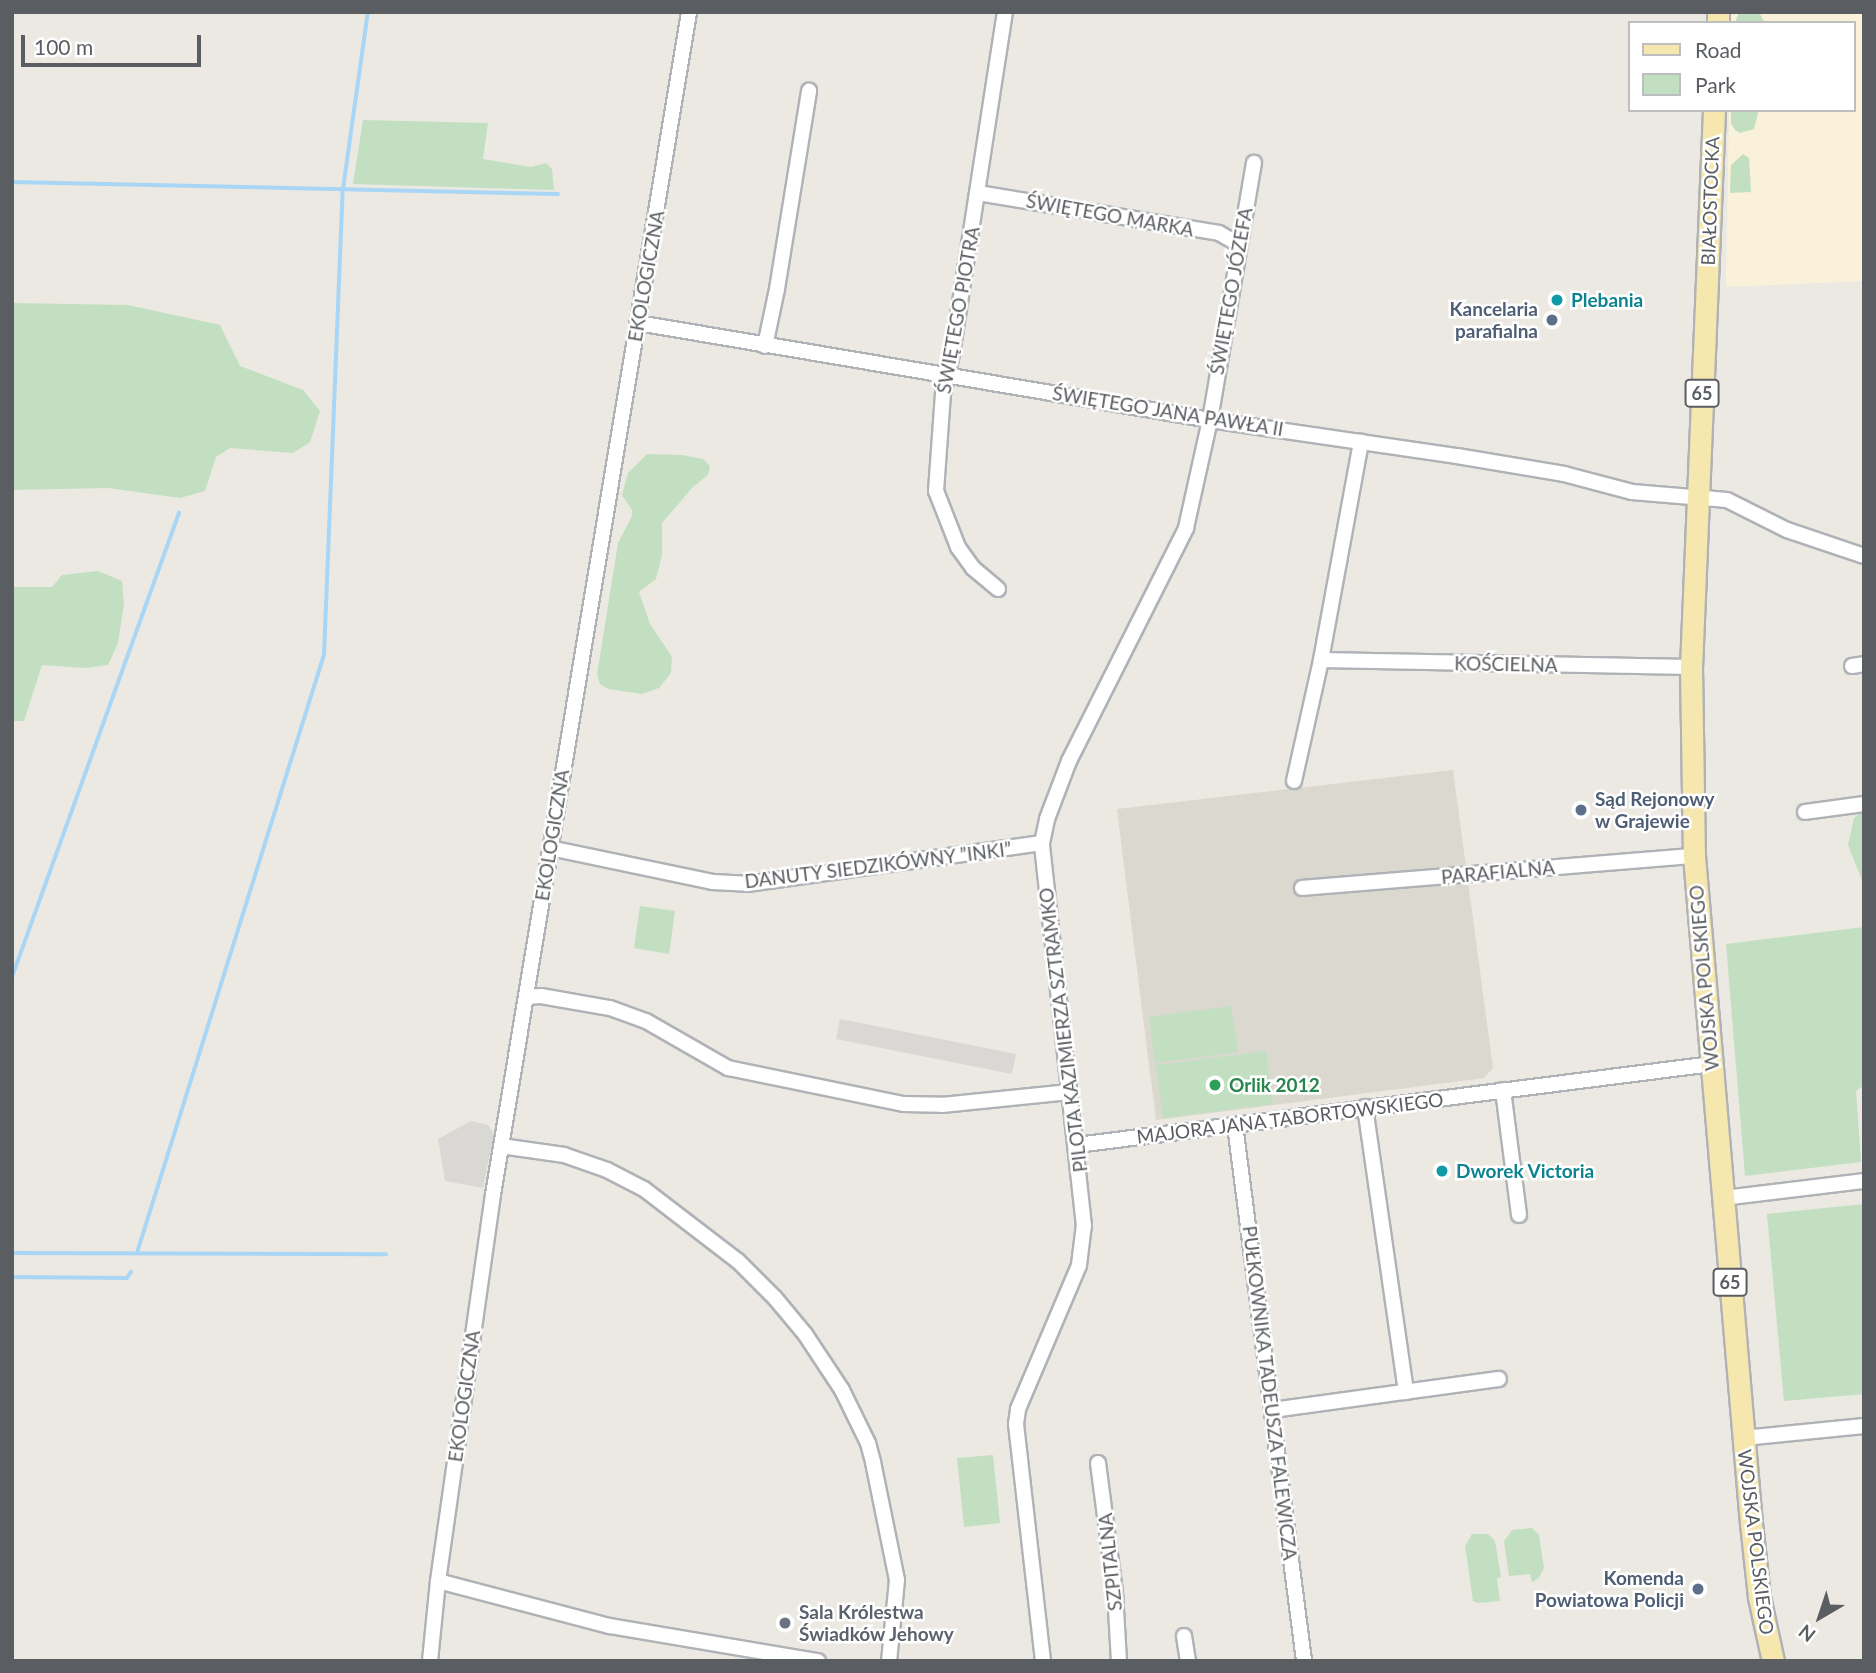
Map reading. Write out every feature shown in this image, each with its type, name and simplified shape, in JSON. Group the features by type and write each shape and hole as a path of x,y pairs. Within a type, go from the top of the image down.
{"main road":[{"name":"BIAŁOSTOCKA","path":"1707,291 1714,112"},
{"name":"WOJSKA POLSKIEGO","path":"1707,291 1691,667 1694,856 1743,1438 1759,1597 1773,1661"}],"street":[{"name":"EKOLOGICZNA","path":"430,1661 438,1581 501,1146 689,12"},
{"name":"ŚWIĘTEGO PIOTRA","path":"998,589 985,580 964,557 951,534 937,497 938,457 948,374 1005,12"},
{"path":"765,346 777,289 809,91"},
{"name":"ŚWIĘTEGO JÓZEFA","path":"1210,419 1254,163"},
{"name":"ŚWIĘTEGO MARKA","path":"978,193 1219,233 1238,244"},
{"name":"ŚWIĘTEGO JANA PAWŁA II","path":"638,323 1210,419 1564,474 1632,492 1698,495 1740,504 1787,530 1864,556"},
{"name":"PILOTA KAZIMIERZA SZTRAMKO","path":"1044,1661 1016,1424 1018,1409 1068,1293 1082,1252 1084,1210 1042,843 1047,819 1069,761 1186,528 1210,419"},
{"path":"1294,781 1321,660 1361,442"},
{"name":"KOŚCIELNA","path":"1321,660 1691,667"},
{"path":"1805,812 1864,804"},
{"name":"DANUTY SIEDZIKÓWNY ”INKI”","path":"550,848 713,882 747,884 1042,843"},
{"name":"PARAFIALNA","path":"1302,888 1694,856"},
{"path":"526,997 541,996 610,1008 646,1021 728,1068 903,1104 942,1105 1069,1092"},
{"name":"MAJORA JANA TABORTOWSKIEGO","path":"1077,1145 1712,1064"},
{"path":"1503,1090 1519,1215"},
{"path":"1365,1107 1406,1392"},
{"name":"PUŁKOWNIKA TADEUSZA FALEWICZA","path":"1235,1125 1304,1661"},
{"path":"501,1146 564,1156 607,1170 644,1189 738,1261 775,1298 813,1345 842,1390 868,1443 876,1472 897,1580 889,1661"},
{"path":"1723,1198 1864,1181"},
{"path":"1272,1410 1499,1379"},
{"path":"1743,1438 1864,1426"},
{"name":"SZPITALNA","path":"1098,1463 1115,1592 1119,1661"},
{"path":"438,1581 610,1626 817,1661"},
{"path":"1184,1636 1188,1661"}],"shaded area":[{"path":"1731,12 1864,12 1864,281 1726,287 1729,112 1855,112 1855,21 1731,21"},
{"path":"1453,770 1493,1068 1484,1078 1156,1120 1117,809"},
{"path":"840,1019 1016,1054 1012,1074 836,1039"},
{"path":"471,1121 488,1125 494,1134 483,1188 445,1181 438,1139"}],"green space":[{"path":"1739,12 1759,12 1764,21 1736,21"},
{"path":"1731,112 1758,112 1754,129 1740,133 1731,123"},
{"path":"363,120 488,123 483,159 531,167 546,163 552,169 554,190 353,184"},
{"path":"1743,154 1749,158 1751,192 1730,193 1731,165"},
{"path":"12,303 128,305 220,325 240,366 303,390 320,411 310,442 293,453 230,448 216,457 205,491 180,498 108,488 12,490"},
{"path":"647,454 682,455 703,459 710,466 708,475 693,487 662,523 662,555 656,579 639,592 650,624 672,657 671,673 659,688 642,694 608,689 600,684 597,675 618,543 632,516 632,510 622,495 628,473"},
{"path":"98,571 122,581 124,604 118,643 108,665 84,668 42,665 24,721 12,721 12,587 52,587 62,575"},
{"path":"1861,812 1864,813 1864,885 1848,845 1854,818"},
{"path":"640,906 675,911 669,954 634,948"},
{"path":"1864,927 1864,1085 1856,1091 1861,1162 1745,1176 1726,944"},
{"path":"1231,1006 1238,1052 1155,1063 1149,1017"},
{"name":"Orlik 2012","path":"1266,1051 1273,1104 1163,1118 1156,1065"},
{"path":"1864,1204 1864,1394 1784,1401 1767,1214"},
{"path":"993,1455 1000,1523 964,1527 957,1458"},
{"path":"1532,1528 1539,1535 1544,1568 1539,1578 1532,1582 1530,1574 1509,1576 1504,1541 1512,1530"},
{"path":"1472,1534 1488,1534 1495,1541 1501,1577 1497,1578 1500,1601 1473,1601 1465,1546"}],"waterway":[{"path":"137,1253 324,655 343,189 368,12"},
{"path":"12,182 558,194"},
{"path":"12,977 179,513"},
{"path":"12,1253 386,1254"},
{"path":"12,1277 127,1278 131,1272"}],"place":[{"name":"Plebania","path":"1557,300"},
{"name":"Kancelaria parafialna","path":"1552,320"},
{"name":"Sąd Rejonowy w Grajewie","path":"1581,810"},
{"name":"Orlik 2012","path":"1215,1085"},
{"name":"Dworek Victoria","path":"1442,1171"},
{"name":"Komenda Powiatowa Policji","path":"1698,1589"},
{"name":"Sala Królestwa Świadków Jehowy","path":"785,1623"}]}
